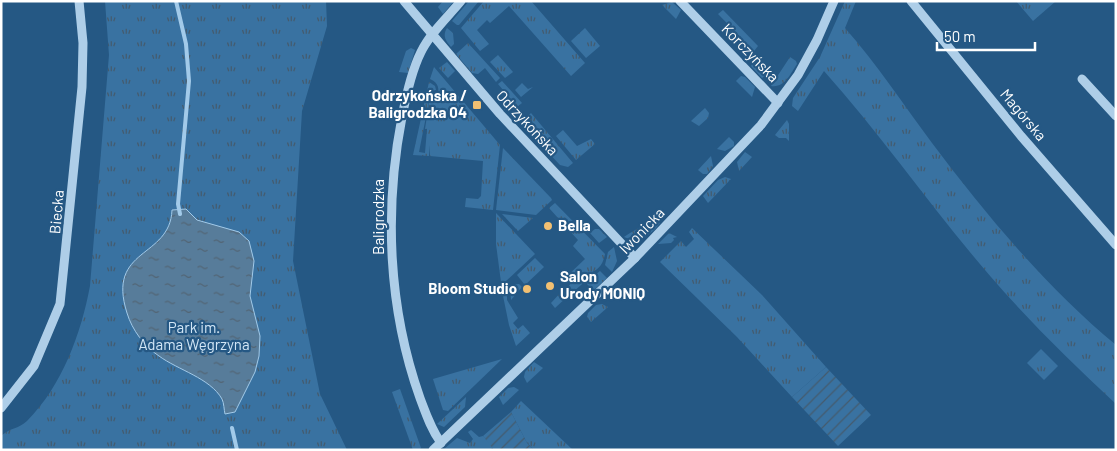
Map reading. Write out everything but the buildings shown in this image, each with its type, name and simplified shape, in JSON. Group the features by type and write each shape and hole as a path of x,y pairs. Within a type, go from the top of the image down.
{"street":[{"name":"Biecka","path":"1,408 34,366 60,304 82,87 83,43 79,1"},
{"name":"Odrzykońska","path":"404,1 500,114 635,258"},
{"name":"Baligrodzka","path":"441,442 430,424 415,383 402,337 394,290 391,248 394,158 408,87 421,52 461,1"},
{"name":"Korczyńska","path":"680,1 778,103"},
{"name":"Iwonicka","path":"433,450 635,258 761,125 778,103 817,40 834,1"},
{"name":"Magórska","path":"911,1 1021,136 1116,244"},
{"path":"1082,78 1116,116"}],"green space":[{"name":"Park im. Adama Węgrzyna","path":"105,1 326,1 327,26 302,111 293,261 320,394 347,450 1,450 1,436 27,421 60,376 75,341 86,304 90,286 109,55"},
{"path":"443,1 454,1 443,14 438,7"},
{"path":"469,1 479,1 457,25 452,21"},
{"path":"484,1 531,1 585,63 571,76 509,6 490,23 487,20 477,30 489,44 480,51 461,28"},
{"path":"845,1 856,1 845,28 879,70 953,170 1018,250 1065,299 1116,345 1116,404 1052,342 991,277 824,71 798,111 792,106 793,98 820,57"},
{"path":"1016,1 1056,1 1033,21"},
{"path":"672,2 681,10 676,19 662,5"},
{"path":"723,10 758,46 754,51 718,14"},
{"path":"447,28 453,33 454,44 451,47 445,36"},
{"path":"585,28 600,46 586,58 571,41"},
{"path":"468,43 500,78 496,82 485,68 478,74 472,73 456,54"},
{"path":"411,48 415,50 408,73 399,72 406,51"},
{"path":"498,55 513,72 505,78 490,62"},
{"path":"790,57 797,64 784,83 771,86"},
{"path":"757,58 770,72 762,78 751,66"},
{"path":"447,62 455,71 448,78 439,68"},
{"path":"434,67 500,145 493,210 465,207 466,198 478,199 481,196 483,161 430,156 430,145 429,156 413,155 429,82 435,86 436,90 431,91 419,152 425,153 427,129 425,129 430,97 438,98 438,86 430,79"},
{"path":"741,76 745,77 755,87 752,97 736,81"},
{"path":"502,81 522,103 513,110 504,110 504,104 510,98 498,84"},
{"path":"522,83 528,89 533,87 521,97 515,90"},
{"path":"705,108 709,113 708,118 699,126 691,121"},
{"path":"531,113 573,163 568,167 560,165 545,149 549,145 542,138 538,141 524,127 524,120"},
{"path":"787,120 789,124 789,141 786,138 779,138 775,135"},
{"path":"563,130 577,146 591,139 595,144 576,160 556,136"},
{"path":"729,137 734,142 734,146 725,151 717,149"},
{"path":"503,148 552,200 536,215 496,210"},
{"path":"745,152 752,157 739,171 737,162"},
{"path":"711,156 713,166 707,174 703,174 698,170"},
{"path":"725,177 731,179 708,203 703,196 718,180"},
{"path":"555,203 605,254 599,268 571,279 566,284 563,280 585,259 573,246 578,240 549,208"},
{"path":"496,213 535,254 505,282 501,282 496,244"},
{"path":"502,214 533,218 518,231"},
{"path":"655,215 660,223 645,237 630,239 624,237 644,225"},
{"path":"692,228 762,295 826,367 792,397 737,337 660,262 681,241 686,247 694,239 689,232"},
{"path":"595,229 599,229 607,237 599,243 590,233"},
{"path":"669,233 677,237 673,238 674,240 671,243 658,244"},
{"path":"614,247 617,261 612,272 605,265 608,252"},
{"path":"535,258 544,267 525,285 517,275"},
{"path":"600,271 607,278 595,289 592,289 586,283"},
{"path":"589,278 573,292 568,287 574,280"},
{"path":"519,284 522,287 511,300 510,285"},
{"path":"507,285 507,300 518,318 513,323 518,329 523,325 530,333 516,346 509,325 501,286"},
{"path":"564,289 569,295 555,308 551,303"},
{"path":"602,304 608,307 591,322 587,317 588,313 596,305"},
{"path":"1041,349 1058,366 1044,380 1027,363"},
{"path":"502,359 448,411 443,410 433,379"},
{"path":"534,362 543,368 527,383 524,377 525,372"},
{"path":"826,367 871,415 838,446 792,397"},
{"path":"514,387 519,390 503,405 499,397 508,388"},
{"path":"400,389 421,448 419,450 413,450 392,392"},
{"path":"466,397 465,407 444,427 437,424"},
{"path":"521,401 573,450 534,450 527,443 511,412"},
{"path":"511,412 527,443 534,450 494,450 483,436"},
{"path":"471,430 479,437 483,436 493,447 490,450 444,449 457,438 470,443 473,439 468,432"}],"water":[{"path":"186,209 197,220 239,232 249,241 254,261 250,296 260,336 259,356 255,372 235,412 225,414 222,399 210,385 167,361 149,348 136,332 127,313 123,292 125,276 131,264 161,237 169,226 172,210"}],"waterway":[{"path":"176,1 186,44 189,81 178,204 180,214"},
{"path":"232,428 237,450"}],"place":[{"name":"Odrzykońska / Baligrodzka 04","path":"477,105"},
{"name":"Bella","path":"548,226"},
{"name":"Salon Urody MONIQ","path":"550,286"},
{"name":"Bloom Studio","path":"527,289"}]}
